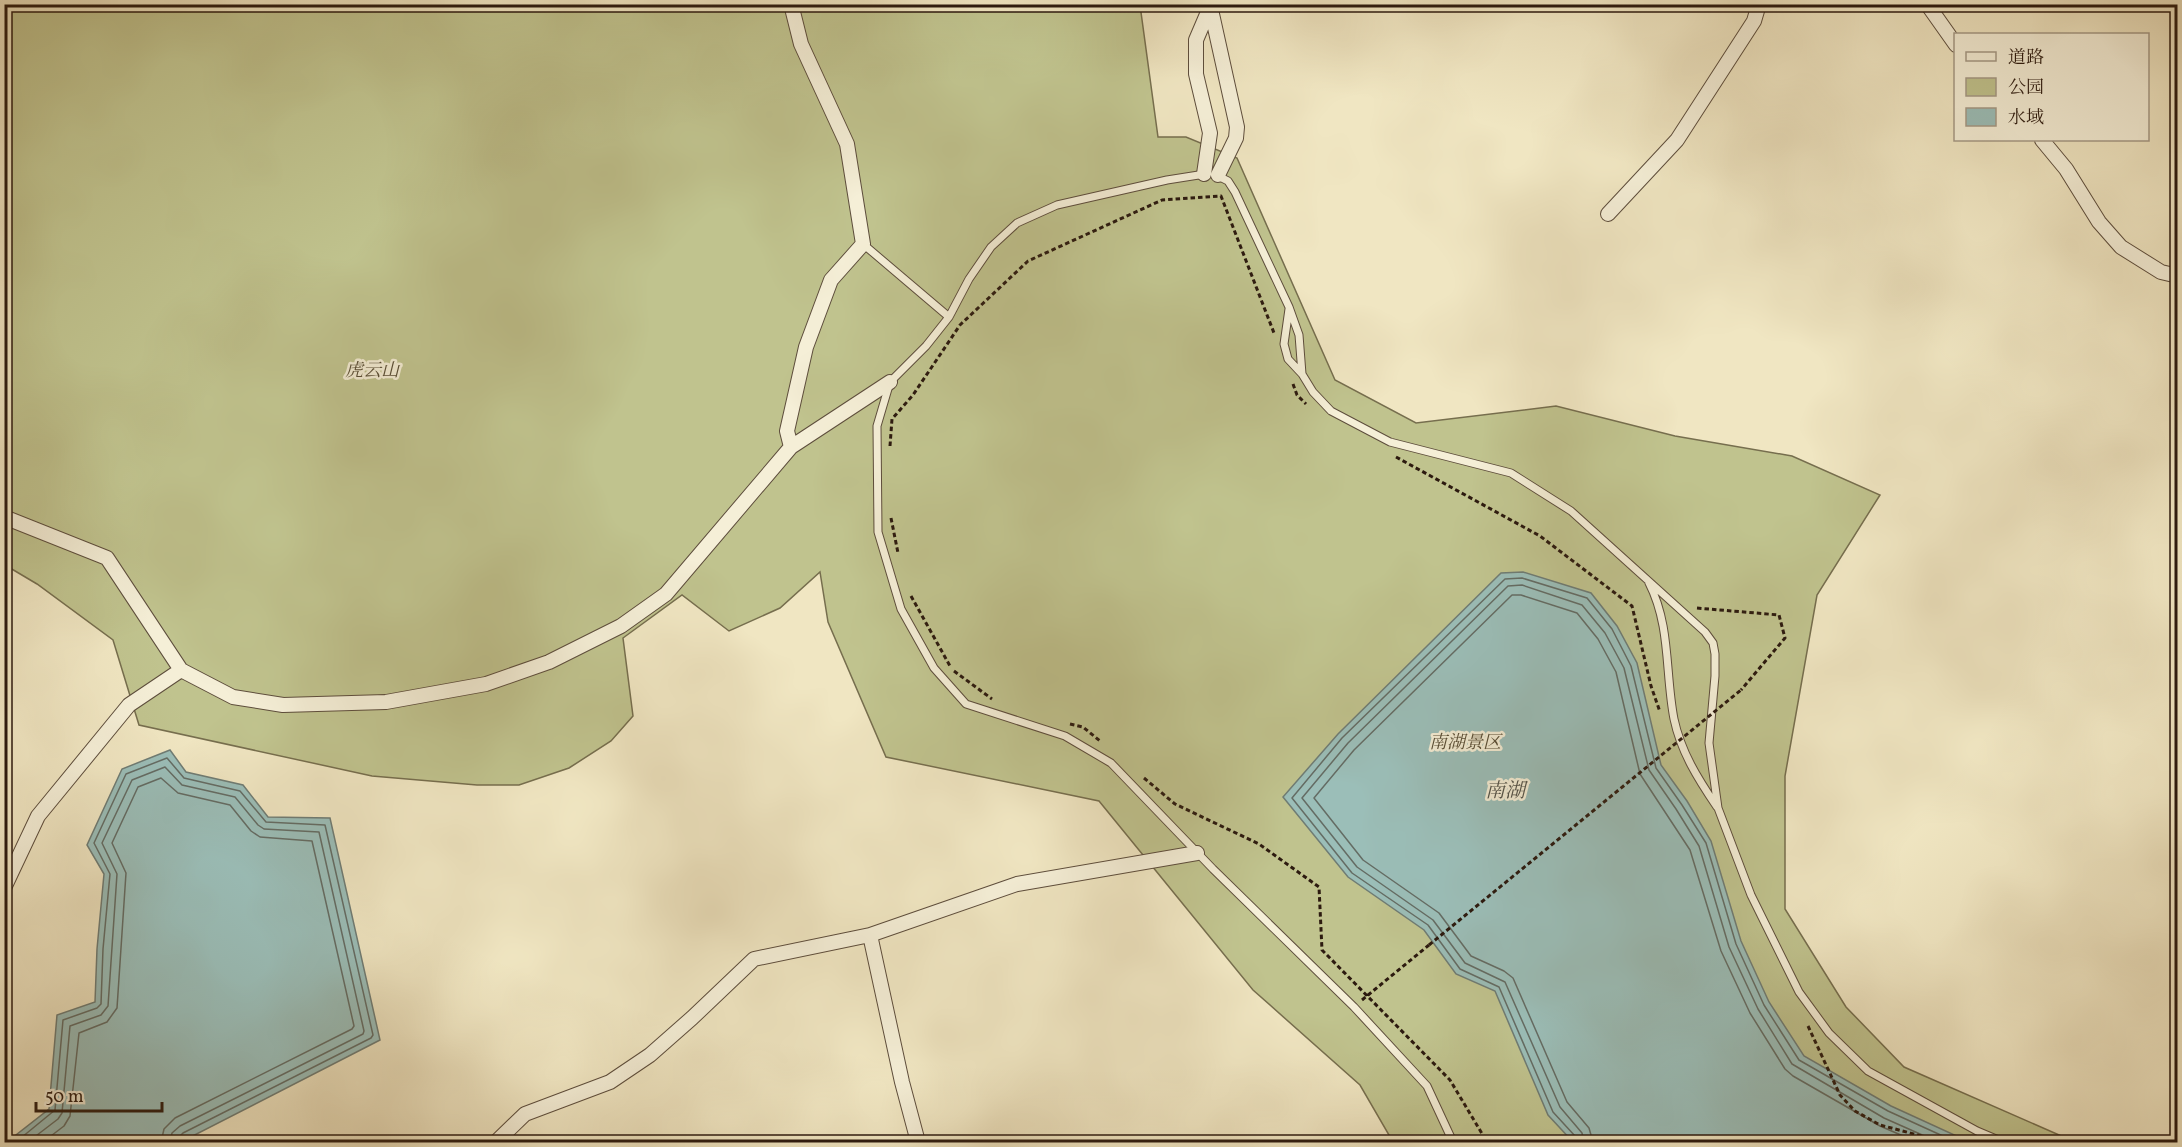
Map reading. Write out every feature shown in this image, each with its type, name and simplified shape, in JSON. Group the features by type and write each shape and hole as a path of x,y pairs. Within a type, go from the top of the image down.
{"street":[{"path":"790,447 787,431 806,347 831,280 863,244 847,144 801,44 791,4"},
{"path":"1608,214 1677,140 1754,21 1759,4"},
{"path":"1927,4 1954,42"},
{"path":"1211,5 1196,40 1196,74 1210,133 1211,175"},
{"path":"1211,5 1237,127 1236,138 1211,175"},
{"path":"2043,141 2066,169 2099,222 2121,248 2161,272 2178,276"},
{"path":"4,517 107,558 181,670 233,697 284,705 386,702 486,684 549,662 621,626 666,594 790,447 890,382"},
{"path":"4,888 38,816 129,705 181,670"},
{"path":"496,1143 525,1114 610,1082 650,1055 754,959 870,935 1017,884 1197,853"},
{"path":"870,935 918,1143"}],"lane":[{"path":"1302,374 1299,335 1289,307 1228,181 1211,175 1167,180 1057,205 1017,223 991,247 969,279 949,317 926,346 890,382 877,426 878,532 901,609 934,668 966,704 1065,736 1111,763 1197,853 1354,1007 1427,1086 1453,1143"},
{"path":"863,244 949,317"},
{"path":"1289,307 1284,344 1288,359 1331,411 1390,442 1511,473 1571,511 1705,632 1713,643 1715,676 1709,743 1718,808 1751,895 1799,992 1830,1033 1868,1071 2003,1143"},
{"path":"1646,578 1660,608 1674,719 1684,752 1698,779 1718,808"}],"path":[{"path":"890,453 892,419 913,395 960,325 1028,261 1162,200 1221,196 1277,342"},
{"path":"1289,374 1297,395 1314,412"},
{"path":"1393,455 1540,536 1632,606 1651,686 1662,719"},
{"path":"889,508 900,562"},
{"path":"909,594 952,670 999,704"},
{"path":"1354,1007 1741,690 1785,638 1779,615 1678,607"},
{"path":"1062,722 1083,727 1102,743"},
{"path":"1669,741 1672,752"},
{"path":"1138,773 1175,804 1259,844 1318,887 1322,950 1450,1080 1487,1143"},
{"path":"1805,1020 1840,1095 1855,1111 1880,1125 1944,1143"}],"green space":[{"path":"5,5 1140,5 1158,137 1186,137 1237,158 1335,380 1416,423 1556,406 1675,436 1792,456 1880,495 1817,595 1785,776 1785,909 1846,1007 1904,1067 2075,1142 1393,1142 1360,1085 1253,990 1099,801 886,757 828,622 820,572 780,608 729,631 682,595 623,638 633,716 611,741 569,768 519,785 477,785 372,776 139,725 113,640 37,584 5,565"}],"water":[{"name":"南湖","path":"1523,572 1591,593 1617,626 1637,663 1661,765 1687,801 1711,841 1741,941 1769,1002 1804,1056 1891,1106 1961,1138 1962,1142 1573,1142 1548,1115 1495,991 1456,974 1424,930 1348,877 1283,797 1338,734 1501,573"},
{"path":"170,750 186,772 243,785 268,817 330,818 380,1040 181,1142 7,1142 49,1109 57,1015 95,1002 104,874 87,845 122,769"}],"park label":[{"name":"虎云山","path":"372,371"},
{"name":"南湖景区","path":"1465,743"}]}
